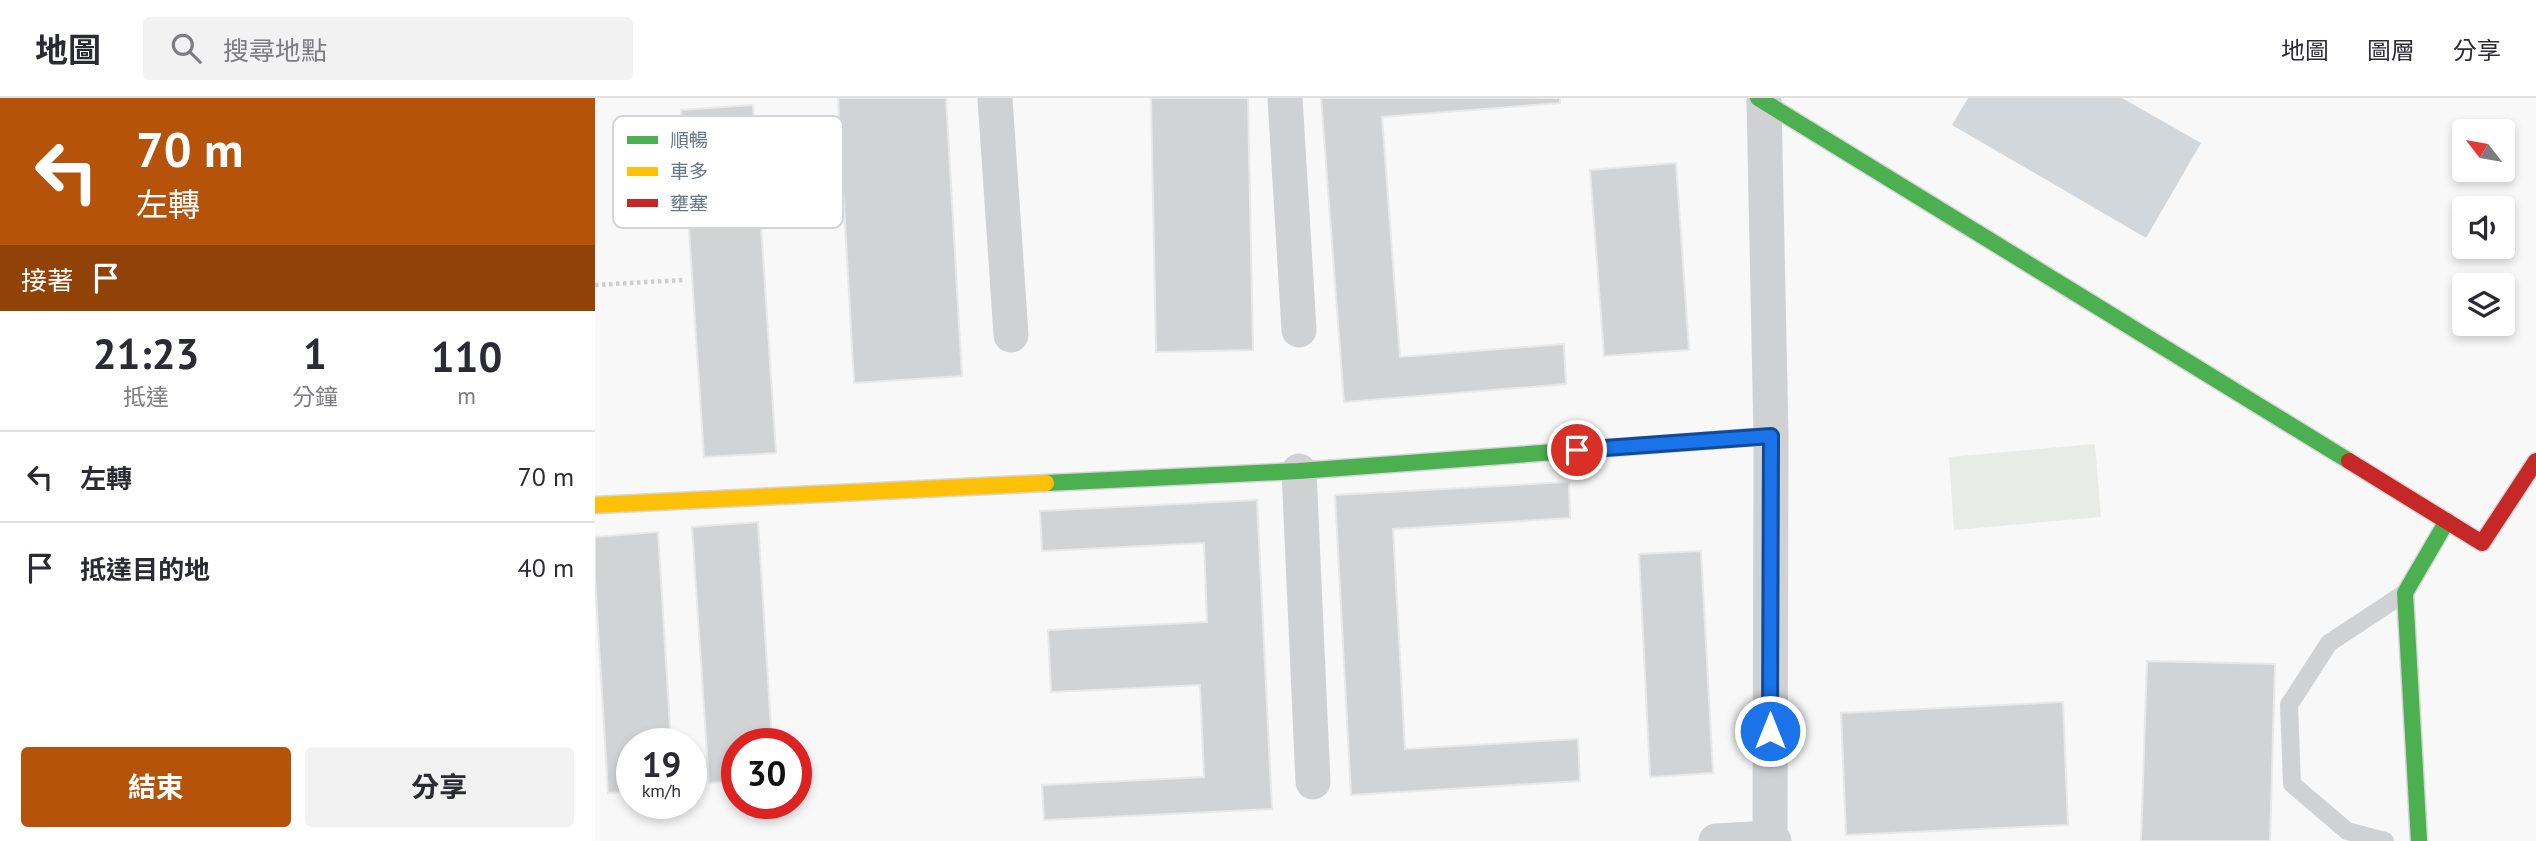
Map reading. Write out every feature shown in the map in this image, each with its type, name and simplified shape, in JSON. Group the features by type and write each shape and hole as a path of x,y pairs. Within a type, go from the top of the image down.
{"street":[{"path":"995,98 1011,335"},
{"path":"1285,98 1299,330"},
{"path":"1716,841 1772,839 1771,436 1761,100"},
{"path":"1761,100 2482,543 2536,461"},
{"path":"595,505 1299,471 1771,436"},
{"path":"1299,471 1313,782"},
{"path":"2419,841 2405,593 2447,521"}],"lane":[{"path":"2385,841 2347,831 2292,784 2289,705 2329,643 2405,593"}],"path":[{"path":"595,285 683,280"}],"shaded area":[{"path":"1968,98 2122,98 2201,143 2146,238 1952,125"},
{"path":"2095,444 2101,517 1954,530 1949,457"}],"building":[{"path":"838,98 946,98 962,376 854,383 843,187 843,116 839,116"},
{"path":"1151,98 1248,98 1253,350 1156,352"},
{"path":"1321,98 1560,98 1560,103 1382,117 1400,357 1564,344 1566,384 1344,402"},
{"path":"753,105 754,116 681,116 681,110"},
{"path":"1676,163 1689,350 1604,356 1590,170"},
{"path":"689,228 761,228 776,453 704,457"},
{"path":"1569,482 1570,518 1393,529 1405,749 1578,739 1580,781 1351,795 1335,495"},
{"path":"1257,500 1272,809 1044,820 1042,785 1204,777 1200,685 1051,692 1048,630 1207,622 1204,543 1042,551 1040,511"},
{"path":"758,522 771,728 721,728 721,782 709,783 692,527"},
{"path":"658,532 670,728 616,728 616,793 608,793 595,537"},
{"path":"1701,551 1713,773 1650,777 1639,554"},
{"path":"2147,661 2275,664 2270,841 2141,841"},
{"path":"2063,702 2068,825 1846,835 1841,713"}],"traffic: fast":[{"path":"1758,98 2349,461"},
{"path":"1046,483 1299,471 1771,436"},
{"path":"2419,841 2405,593 2447,521"}],"traffic: slow":[{"path":"595,505 1046,483"}],"traffic: jam":[{"path":"2349,461 2482,543 2536,461"}],"route":[{"path":"1577,450 1771,436 1770,731"}]}
